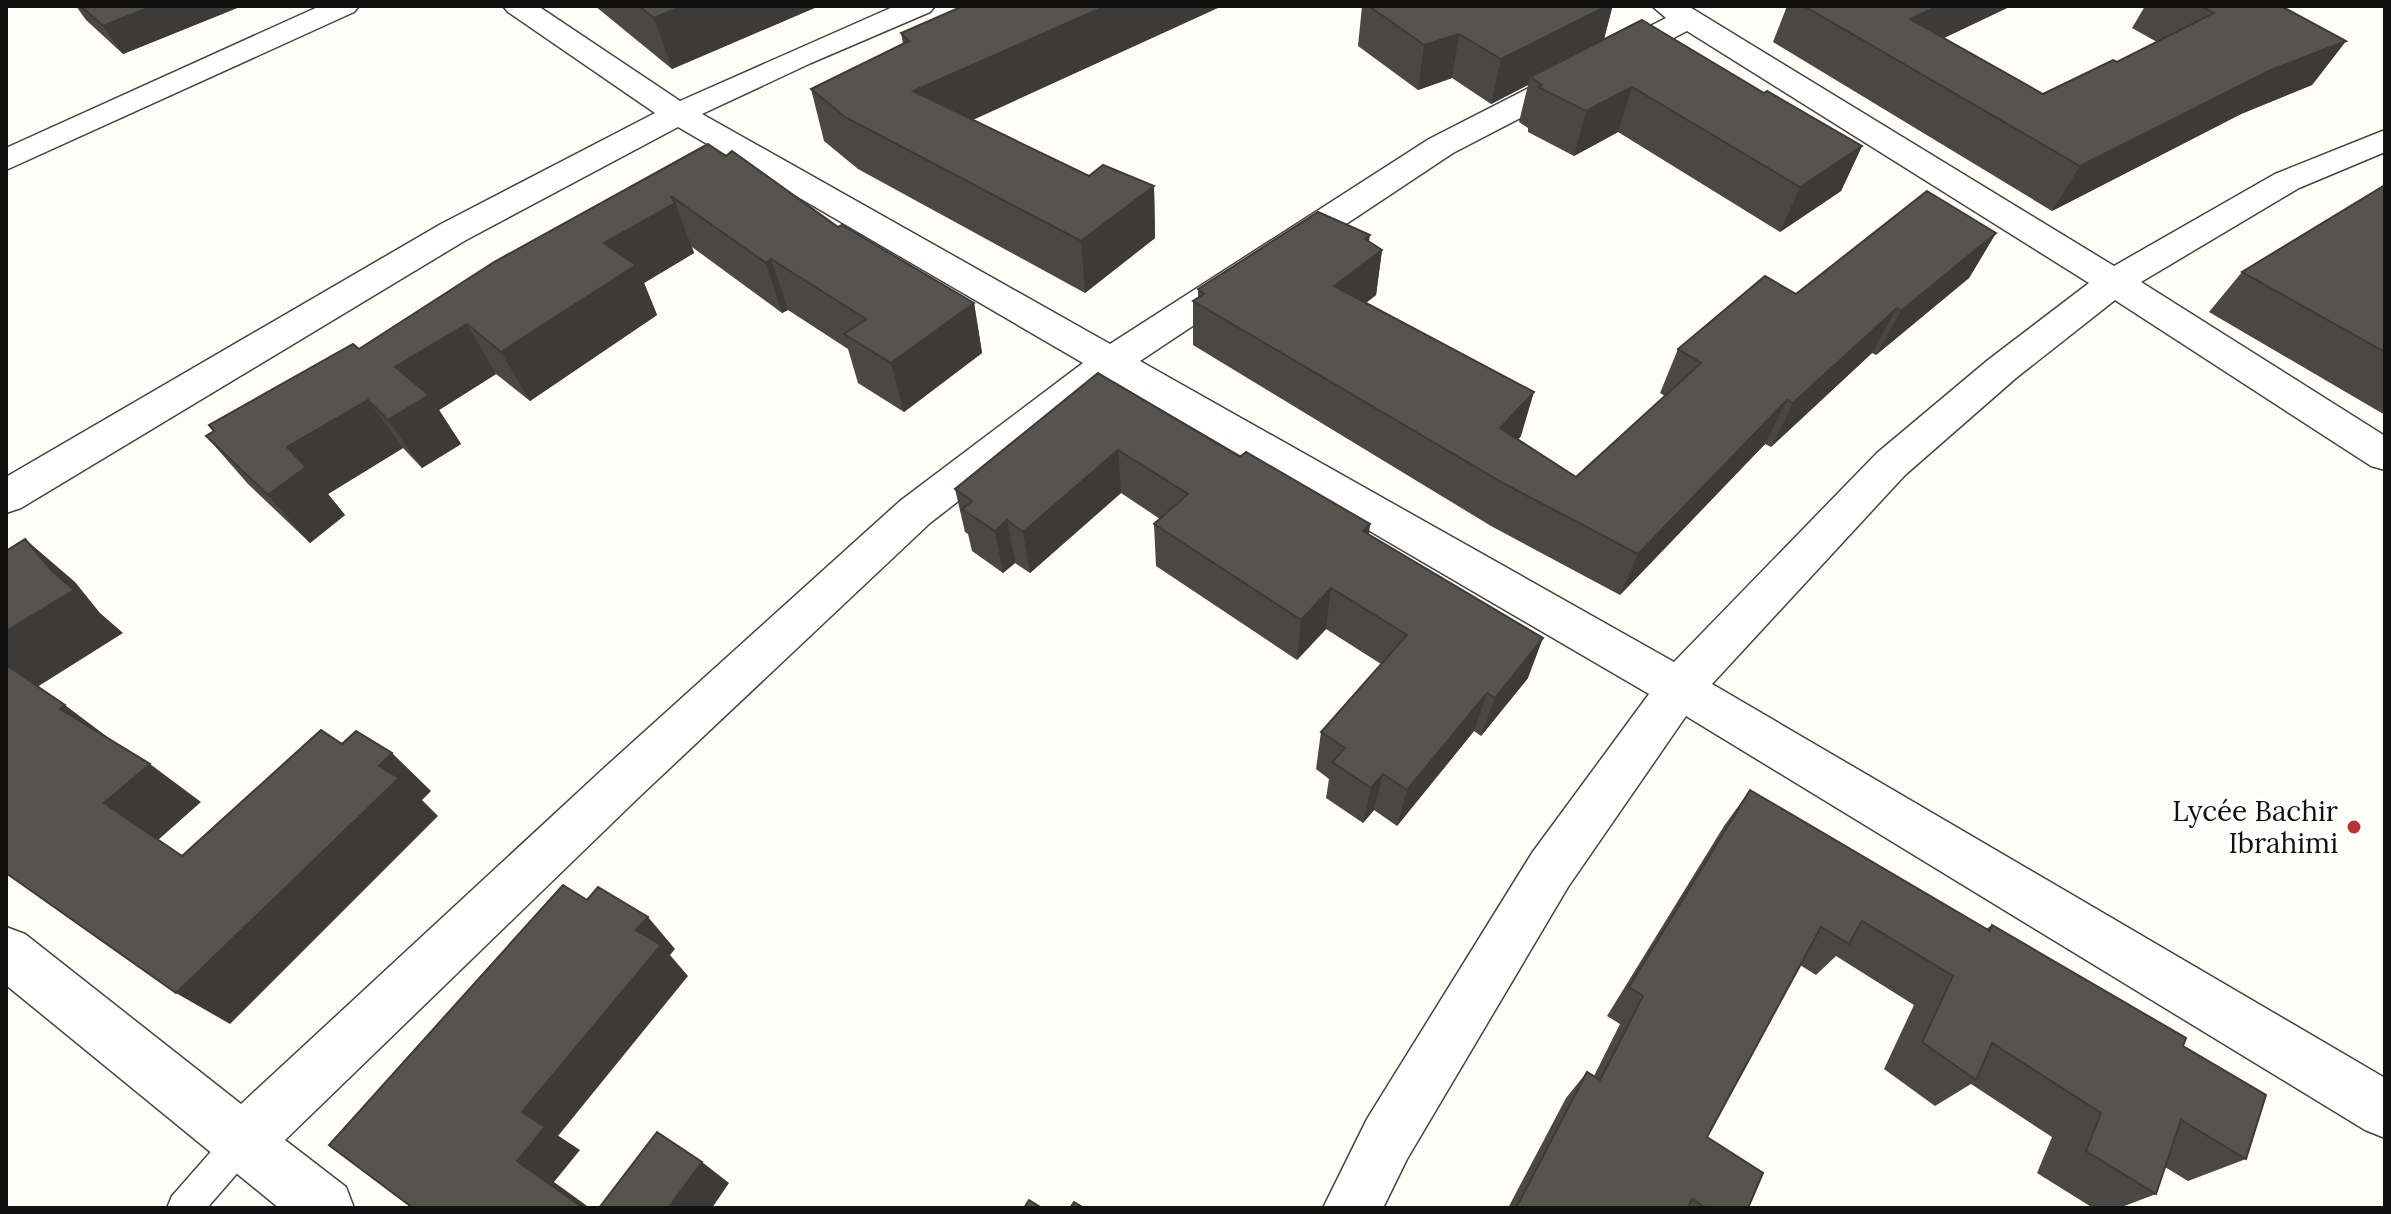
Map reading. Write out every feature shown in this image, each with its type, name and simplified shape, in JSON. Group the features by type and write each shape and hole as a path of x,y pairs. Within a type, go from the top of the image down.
{"street":[{"path":"6,160 344,6"},
{"path":"518,6 677,113 1679,688 2385,1110"},
{"path":"6,497 264,342 496,210 677,113 920,6"},
{"path":"242,1142 608,795 915,512 1111,362 1441,146 1678,13 2114,282 2385,455"},
{"path":"1352,1208 1387,1139 1550,870 1679,688 1891,464 2002,369 2114,282 2287,181 2385,140"},
{"path":"6,952 325,1208"}],"lane":[{"path":"184,1208 242,1142"}],"building":[{"path":"81,6 153,6 103,26"},
{"path":"639,6 682,6 654,18"},
{"path":"963,6 1106,6 913,91 1089,176 1103,165 1154,186 1081,241 845,117 811,89 909,41 901,33"},
{"path":"1369,6 1607,6 1501,59 1459,34 1424,45"},
{"path":"1804,6 1938,6 1910,19 2043,94 2113,60 2117,62 2214,13 2201,6 2281,6 2346,41 2273,69 2080,166"},
{"path":"1642,20 1764,93 1767,91 1862,146 1800,187 1632,87 1586,111 1538,87 1542,85 1530,77"},
{"path":"708,144 726,156 732,151 838,227 842,225 974,303 891,363 844,334 866,319 771,259 766,263 671,196 675,203 604,243 636,265 501,352 467,324 395,367 429,395 388,420 368,400 287,447 306,467 268,495 206,436 214,431 209,425 353,344 359,349 494,262"},
{"path":"2385,185 2385,352 2242,272"},
{"path":"1927,191 1996,233 1901,311 1897,308 1793,403 1787,400 1638,554 1503,483 1193,301 1204,294 1198,289 1318,212 1370,235 1365,239 1382,250 1334,286 1534,392 1500,428 1576,477 1701,363 1678,349 1765,276 1796,294"},
{"path":"1098,373 1240,457 1246,452 1370,524 1363,531 1543,638 1495,698 1487,693 1407,790 1383,774 1371,788 1332,762 1345,748 1321,732 1407,635 1331,588 1301,620 1154,524 1188,494 1118,450 1023,532 1007,520 995,531 962,509 972,501 955,489"},
{"path":"25,539 52,571 74,590 6,631 6,551"},
{"path":"6,665 65,705 60,709 150,764 104,803 182,856 321,730 342,744 356,731 392,753 379,766 399,778 176,993 6,873"},
{"path":"1750,790 1990,931 1992,925 2186,1038 2183,1046 2266,1095 2246,1159 2181,1120 2156,1194 2086,1151 2101,1113 1992,1043 1976,1080 1922,1042 1953,976 1862,921 1849,944 1821,927 1707,1137 1763,1173 1748,1208 1706,1208 1692,1199 1688,1208 1516,1208 1587,1072 1600,1080 1643,996 1629,987"},
{"path":"563,885 587,900 598,887 648,917 636,930 661,945 522,1112 545,1127 517,1161 583,1208 413,1208 329,1145"},
{"path":"657,1132 702,1162 668,1208 599,1208"},
{"path":"1029,1200 1042,1208 1024,1208"},
{"path":"1074,1202 1084,1208 1070,1208"}],"place":[{"name":"Lycée Bachir Ibrahimi","path":"2354,827"}]}
